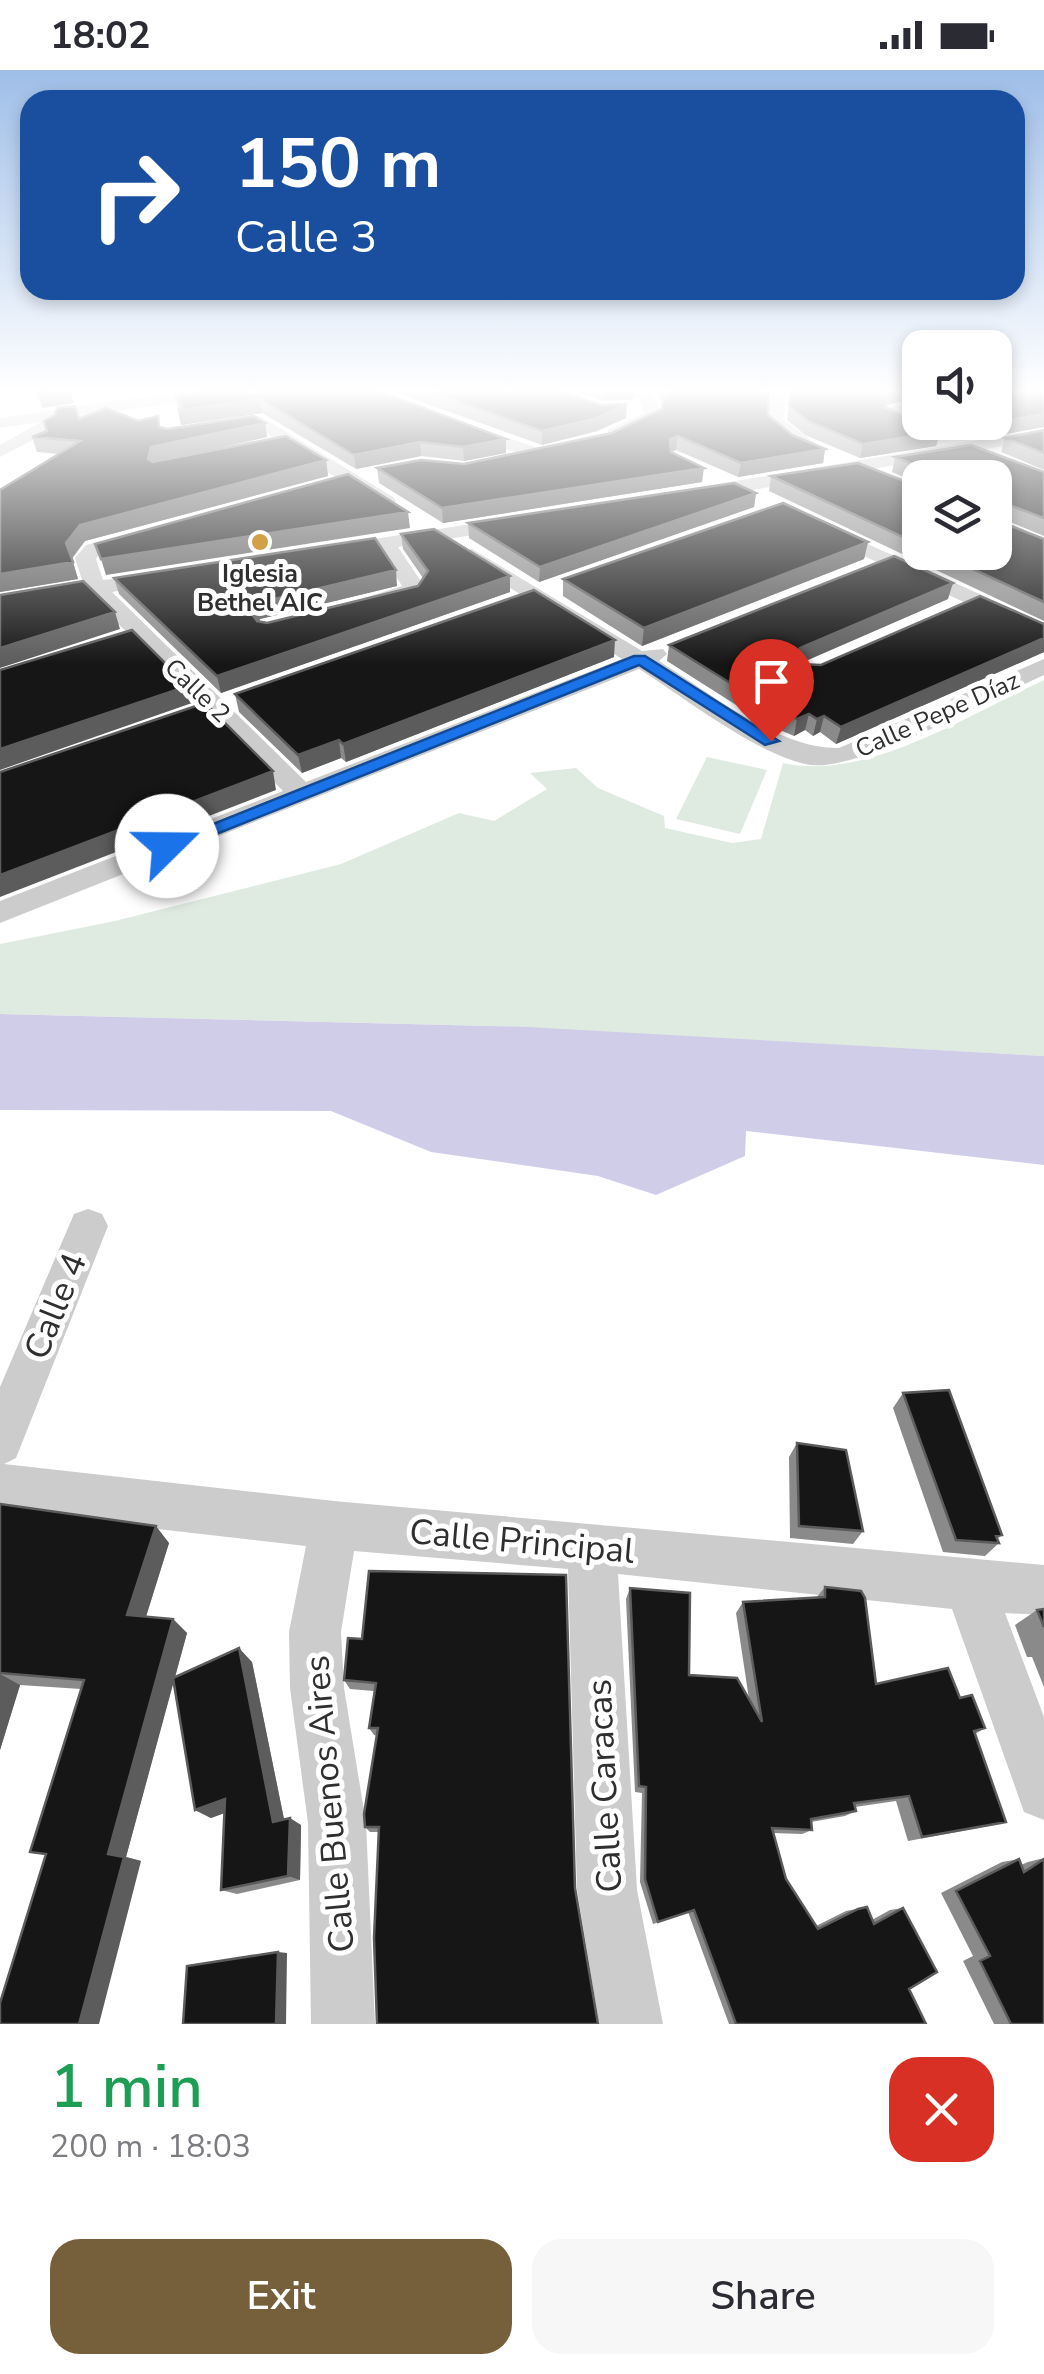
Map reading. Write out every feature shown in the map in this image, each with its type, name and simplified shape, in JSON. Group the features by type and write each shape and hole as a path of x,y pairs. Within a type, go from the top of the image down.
{"street":[{"name":"Calle Pepe Díaz","path":"342,481 441,536 771,741 812,757 843,756 1044,666"},
{"path":"718,481 764,502"},
{"path":"674,497 774,481"},
{"path":"308,556 538,520"},
{"path":"810,524 1044,632"},
{"path":"95,587 84,558 93,549 167,529"},
{"path":"356,607 415,589 386,544"},
{"path":"852,575 888,561"},
{"path":"0,602 192,573"},
{"path":"499,609 574,582"},
{"name":"Calle 2","path":"95,587 133,637 217,707 301,793"},
{"path":"941,614 974,600"},
{"path":"0,913 675,646"},
{"name":"Calle 4","path":"0,1442 88,1226"},
{"name":"Calle Principal","path":"0,1487 334,1525 1044,1590"},
{"name":"Calle Buenos Aires","path":"334,1525 315,1632 316,1688 337,1823 343,2024"},
{"name":"Calle Caracas","path":"592,1546 607,1890 631,2024"},
{"path":"969,1586 1044,1792"}],"shaded area":[{"path":"1044,680 1044,1056 492,1026 0,1014 0,944 115,921 341,864 459,813 494,821 547,789 530,773 576,768 598,788 664,816 665,828 732,843 761,839 783,763 848,763 882,754"},
{"path":"707,757 767,770 740,834 676,819"},
{"path":"0,1014 528,1027 1044,1056 1044,1165 746,1131 745,1156 656,1195 598,1176 431,1152 331,1111 0,1110"}],"building":[{"path":"14,481 246,481 80,525 66,543 73,562 0,574 0,490"},
{"path":"322,481 359,481 408,512 101,559 95,544"},
{"path":"398,481 618,481 442,508"},
{"path":"782,481 902,481 902,537"},
{"path":"1012,481 1044,481 1044,518 1012,506"},
{"path":"734,483 756,493 540,567 468,523"},
{"path":"783,503 868,542 644,628 563,579"},
{"path":"1012,526 1044,539 1044,602 975,570 1012,570"},
{"path":"434,529 510,576 217,676 114,578 375,538 396,570 257,603 252,614 257,621 267,623 418,586 428,571 401,534"},
{"path":"894,556 902,560 902,570 925,570 953,583 800,648 795,655 798,664 821,665 980,596 1044,624 1044,638 841,727 824,716 817,719 809,714 797,719 769,707 669,645"},
{"path":"83,581 115,612 0,648 0,595"},
{"path":"534,590 615,640 343,744 339,740 298,755 235,694"},
{"path":"132,630 188,686 0,749 0,670"},
{"path":"205,703 273,771 0,875 0,772"},
{"path":"949,1390 1002,1535 996,1536 999,1543 956,1540 903,1393"},
{"path":"797,1443 846,1450 863,1531 799,1526"},
{"path":"0,1504 156,1526 127,1615 173,1619 108,1854 124,1857 79,2024 0,2024 0,2003 46,1854 30,1852 84,1680 0,1673"},
{"path":"369,1571 566,1575 575,1888 598,2024 377,2024 374,1938 379,1827 365,1827 364,1814 378,1728 369,1728 376,1683 344,1680 348,1638 362,1639"},
{"path":"825,1587 861,1591 865,1598 876,1684 948,1668 960,1698 972,1695 985,1728 974,1731 1006,1822 922,1837 909,1796 854,1803 856,1811 811,1819 812,1830 772,1828 786,1879 818,1929 858,1909 867,1907 874,1924 903,1908 937,1972 909,1989 926,2024 736,2024 694,1910 658,1922 645,1879 646,1787 639,1786 630,1588 690,1593 689,1675 737,1678 762,1722 743,1602 825,1597"},
{"path":"1044,1609 1044,1627 1037,1610"},
{"path":"239,1648 273,1822 290,1818 288,1876 221,1890 225,1799 195,1810 173,1678"},
{"path":"1019,1859 1024,1872 1044,1859 1044,2024 1011,2024 980,1961 990,1956 956,1891"},
{"path":"278,1952 276,2024 183,2024 187,1966"}],"place":[{"name":"Iglesia Bethel AIC","path":"260,542"}],"route":[{"path":"167,846 640,660 771,741"}]}
